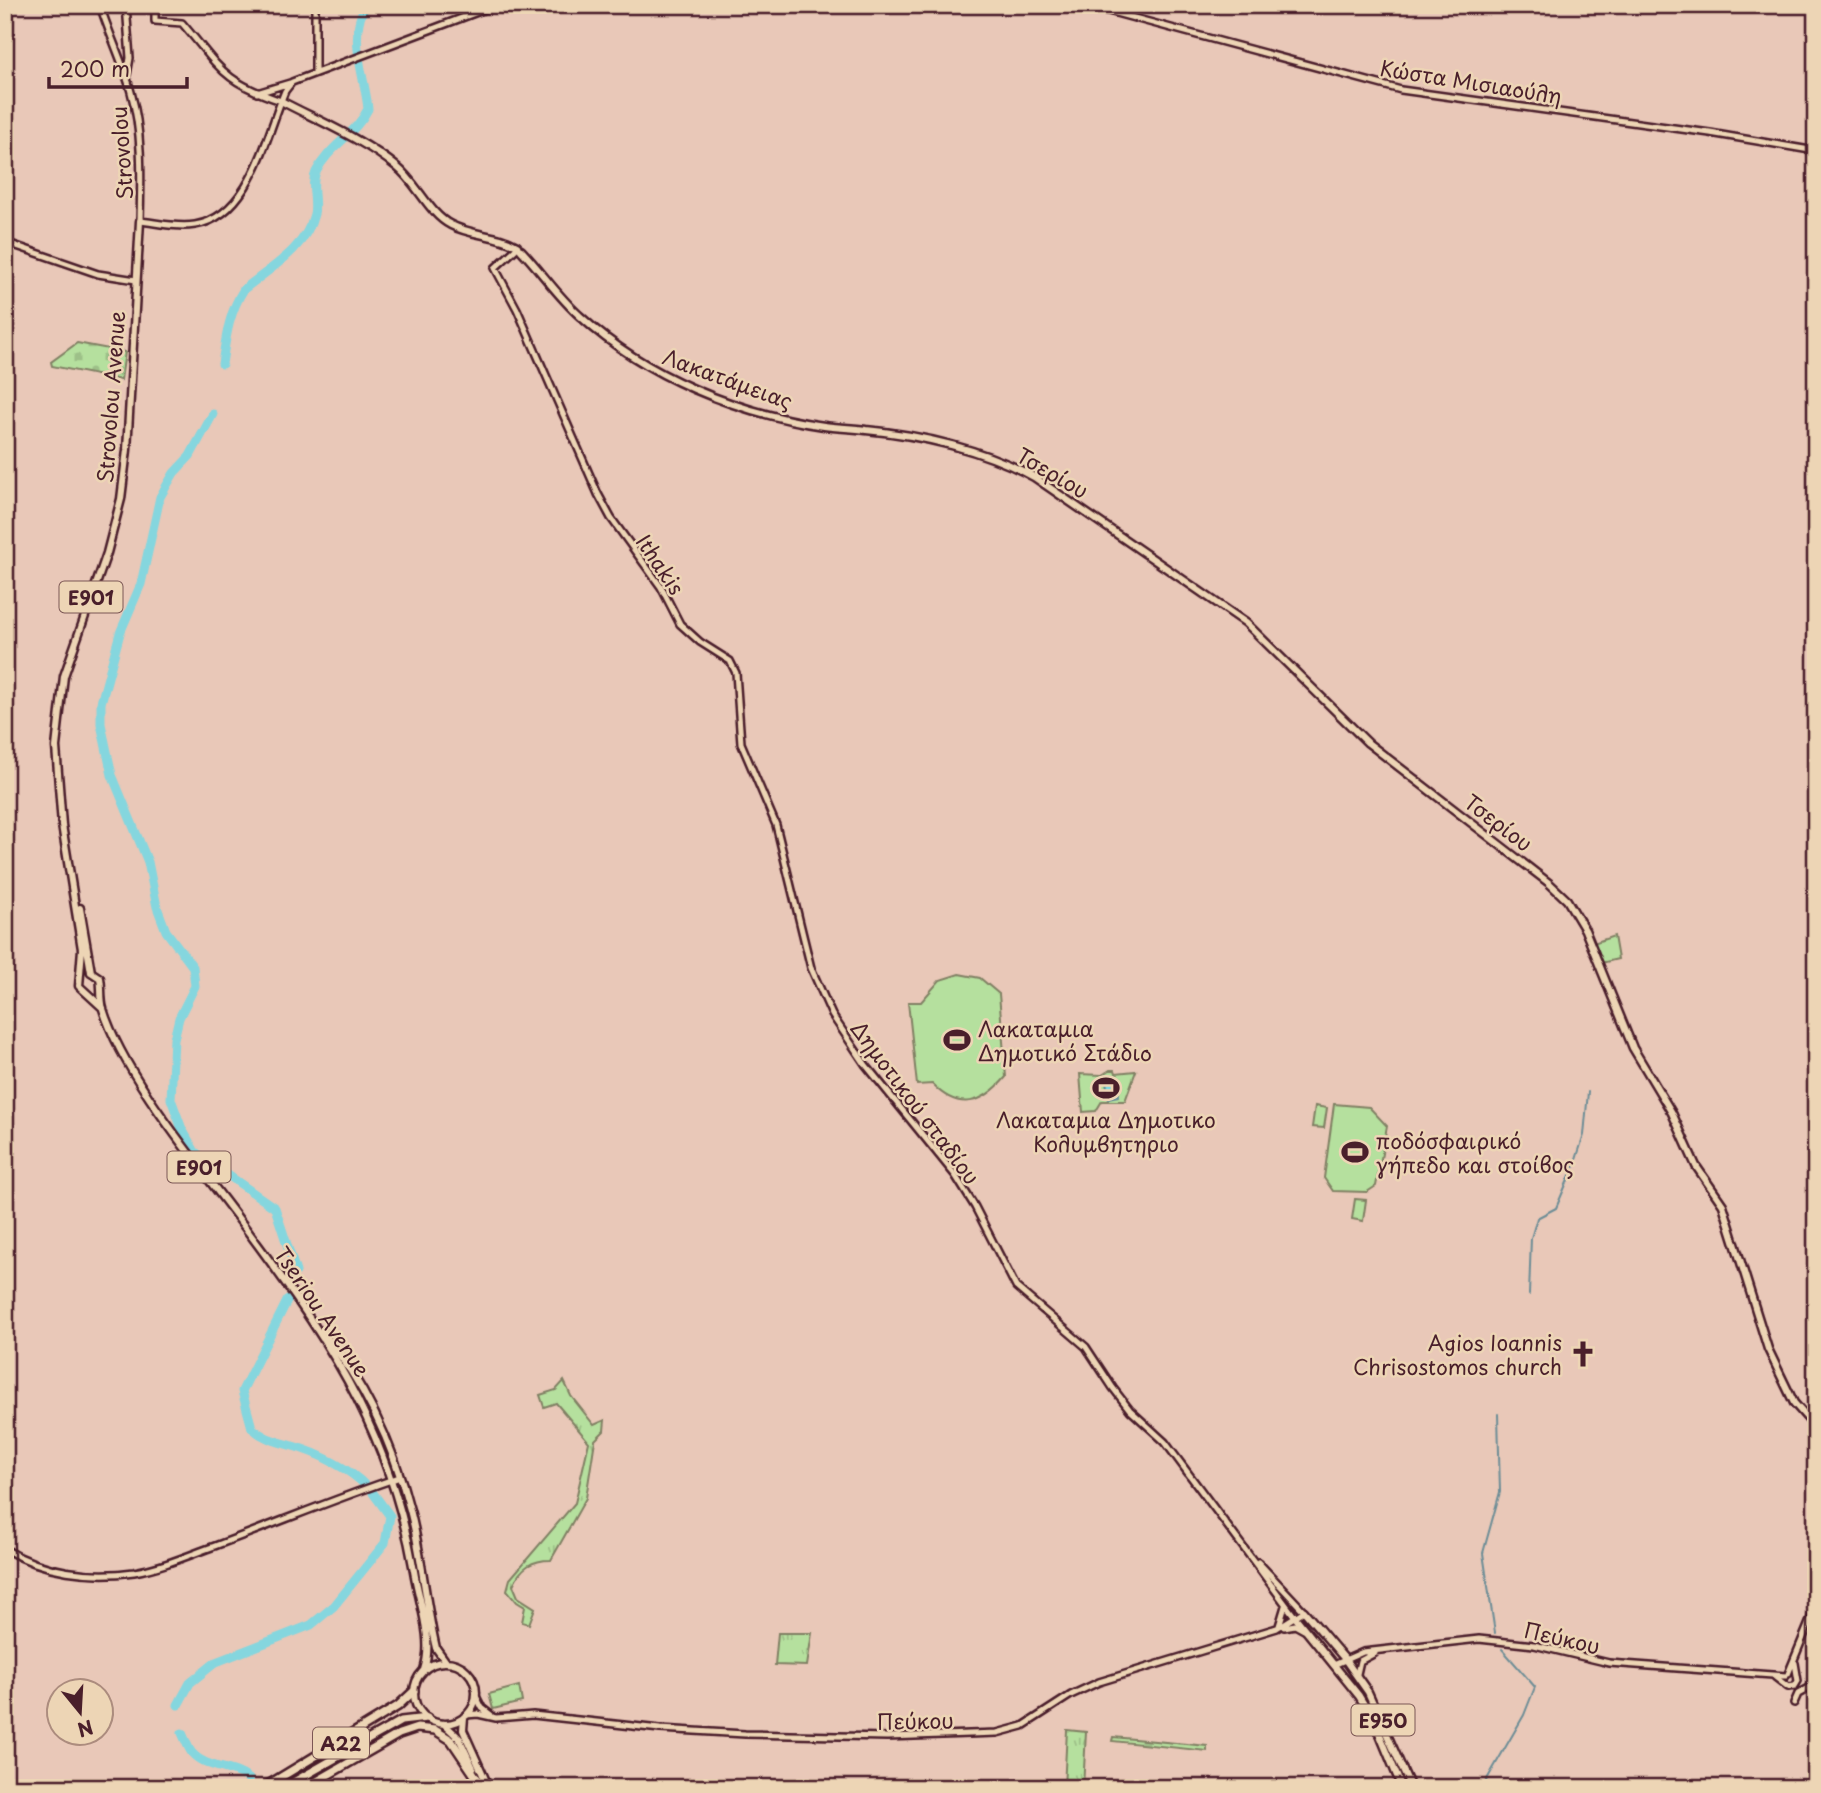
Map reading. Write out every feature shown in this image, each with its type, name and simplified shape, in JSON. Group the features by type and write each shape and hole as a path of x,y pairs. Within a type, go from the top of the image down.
{"highway":[{"name":"A22","path":"263,1788 387,1713 414,1691"},
{"name":"A22","path":"283,1788 401,1721 427,1718"},
{"path":"305,1788 399,1734 417,1728 435,1730 451,1740 478,1780"}],"main road":[{"name":"Strovolou","path":"100,5 126,76 140,138 140,221"},
{"path":"126,76 130,58 127,5"},
{"path":"155,5 155,21 182,23 221,71 257,93 281,101 349,136 397,166 440,217 452,226 498,237 519,248"},
{"path":"315,5 315,73"},
{"path":"257,93 496,5"},
{"path":"666,5 857,5"},
{"name":"Κώστα Μισιαούλη","path":"1086,5 1401,90 1710,133 1816,151"},
{"path":"140,221 190,226 218,218 228,212 245,187 281,101 292,82"},
{"name":"Strovolou Avenue","path":"82,975 82,950 56,762 59,708 64,676 107,553 121,499 127,450 140,221"},
{"path":"5,242 98,274 135,280"},
{"name":"Ithakis","path":"519,248 495,268 611,518 650,570 680,624 700,642 730,661 736,673 741,743 776,825 786,869"},
{"name":"Λακατάμειας","path":"519,248 583,319 653,371 715,397 788,420 933,442"},
{"name":"Τσερίου","path":"933,442 1002,462 1034,477 1246,623 1368,743 1528,865 1567,900 1585,930 1633,1048 1672,1113 1696,1166 1723,1206 1768,1349 1794,1403 1816,1428"},
{"name":"Strovolou Avenue","path":"62,817 91,972"},
{"name":"Δημοτικού σταδίου","path":"786,869 811,968 832,1015 865,1064 955,1175 975,1207 1016,1287 1086,1347 1130,1410 1165,1442 1250,1555"},
{"path":"82,975 91,972"},
{"name":"E901","path":"91,972 100,978 99,988"},
{"name":"E901","path":"82,975 79,986 91,993"},
{"path":"91,993 99,988"},
{"name":"Tseriou Avenue","path":"99,988 103,1008 120,1050 167,1122 347,1365 374,1410 396,1478 426,1637 428,1658 425,1670"},
{"name":"Tseriou Avenue","path":"91,993 103,1008"},
{"name":"Tseriou Avenue","path":"310,1317 366,1411 396,1478 412,1519 436,1648 446,1662"},
{"path":"5,1549 39,1565 107,1574 153,1568 396,1478"},
{"path":"1250,1555 1304,1611 1344,1658 1336,1664 1285,1604 1250,1555"},
{"path":"1278,1628 1283,1620 1285,1604"},
{"path":"1792,1679 1795,1663 1816,1606"},
{"name":"Πεύκου","path":"465,1716 501,1718 533,1715 660,1729 746,1734 887,1737 998,1733 1023,1726 1071,1695 1099,1682 1278,1628 1304,1611"},
{"path":"1278,1628 1295,1625 1308,1633"},
{"name":"Πεύκου","path":"1344,1658 1363,1652 1479,1639 1534,1645 1609,1663 1792,1679 1812,1688"},
{"path":"1357,1674 1360,1661 1382,1651"},
{"name":"E950","path":"1344,1658 1357,1674 1381,1716 1410,1788"},
{"path":"482,1788 459,1738 444,1724 427,1718 419,1710 414,1691 425,1670 446,1662 456,1664 471,1676 476,1696 484,1710 501,1718"},
{"name":"E950","path":"1336,1664 1375,1723 1402,1788"},
{"path":"1794,1703 1798,1694 1812,1688"},
{"path":"476,1696 465,1716 463,1730 489,1788"},
{"path":"444,1724 465,1716"}],"green space":[{"path":"77,343 125,352 121,380 52,366 51,362"},
{"path":"1614,936 1618,959 1601,963 1593,943"},
{"name":"Λακαταμια Δημοτικό Στάδιο","path":"959,974 980,978 999,994 1006,1077 989,1093 970,1101 952,1099 932,1084 917,1085 908,1002 921,1002 940,980"},
{"name":"Λακαταμια Δημοτικο Κολυμβητηριο","path":"1115,1070 1116,1073 1136,1071 1125,1101 1102,1101 1096,1111 1083,1112 1080,1074 1102,1075"},
{"name":"ποδόσφαιρικό γήπεδο και στοίβος","path":"1334,1104 1369,1107 1387,1126 1376,1186 1367,1192 1333,1191 1324,1178"},
{"path":"1315,1106 1327,1108 1324,1128 1312,1127"},
{"path":"1355,1199 1366,1200 1363,1221 1352,1219"},
{"path":"564,1381 571,1396 594,1425 605,1420 604,1431 595,1440 586,1498 551,1560 538,1561 528,1566 513,1585 518,1597 535,1608 529,1624 522,1622 525,1607 507,1590 510,1579 575,1503 589,1442 556,1403 544,1407 540,1395 556,1390"},
{"path":"778,1633 812,1633 807,1666 775,1665"},
{"path":"519,1686 522,1702 493,1709 489,1694"},
{"path":"1067,1730 1086,1732 1083,1788 1064,1788"},
{"path":"1113,1737 1207,1746 1207,1751 1112,1741"}],"water":[{"path":"1117,1079 1119,1096 1108,1098 1106,1080"}],"waterway":[{"path":"222,364 229,325 244,289 286,257 303,238 314,214 316,172 368,109 357,43 366,5"},
{"path":"213,414 190,456 174,473 160,497 141,584 120,633 101,703 101,724 112,775 148,862 157,907 166,931 193,967 195,986 179,1018 174,1039 171,1099 182,1129 195,1152 275,1208 296,1272"},
{"path":"1529,1295 1531,1238 1537,1218 1556,1208 1574,1166 1584,1135 1588,1092"},
{"path":"288,1299 242,1391 252,1428 267,1438 333,1462 367,1487"},
{"path":"1495,1633 1483,1553 1500,1492 1498,1414"},
{"path":"178,1705 190,1683 216,1662 311,1625 334,1606 385,1543 390,1516 373,1493"},
{"path":"1482,1788 1524,1715 1535,1687 1502,1649"},
{"path":"182,1733 191,1751 198,1758 249,1779"}],"place":[{"name":"Λακαταμια Δημοτικό Στάδιο","path":"957,1040"},
{"name":"Λακαταμια Δημοτικο Κολυμβητηριο","path":"1106,1088"},
{"name":"ποδόσφαιρικό γήπεδο και στοίβος","path":"1355,1152"},
{"name":"Agios Ioannis Chrisostomos church","path":"1583,1354"}]}
